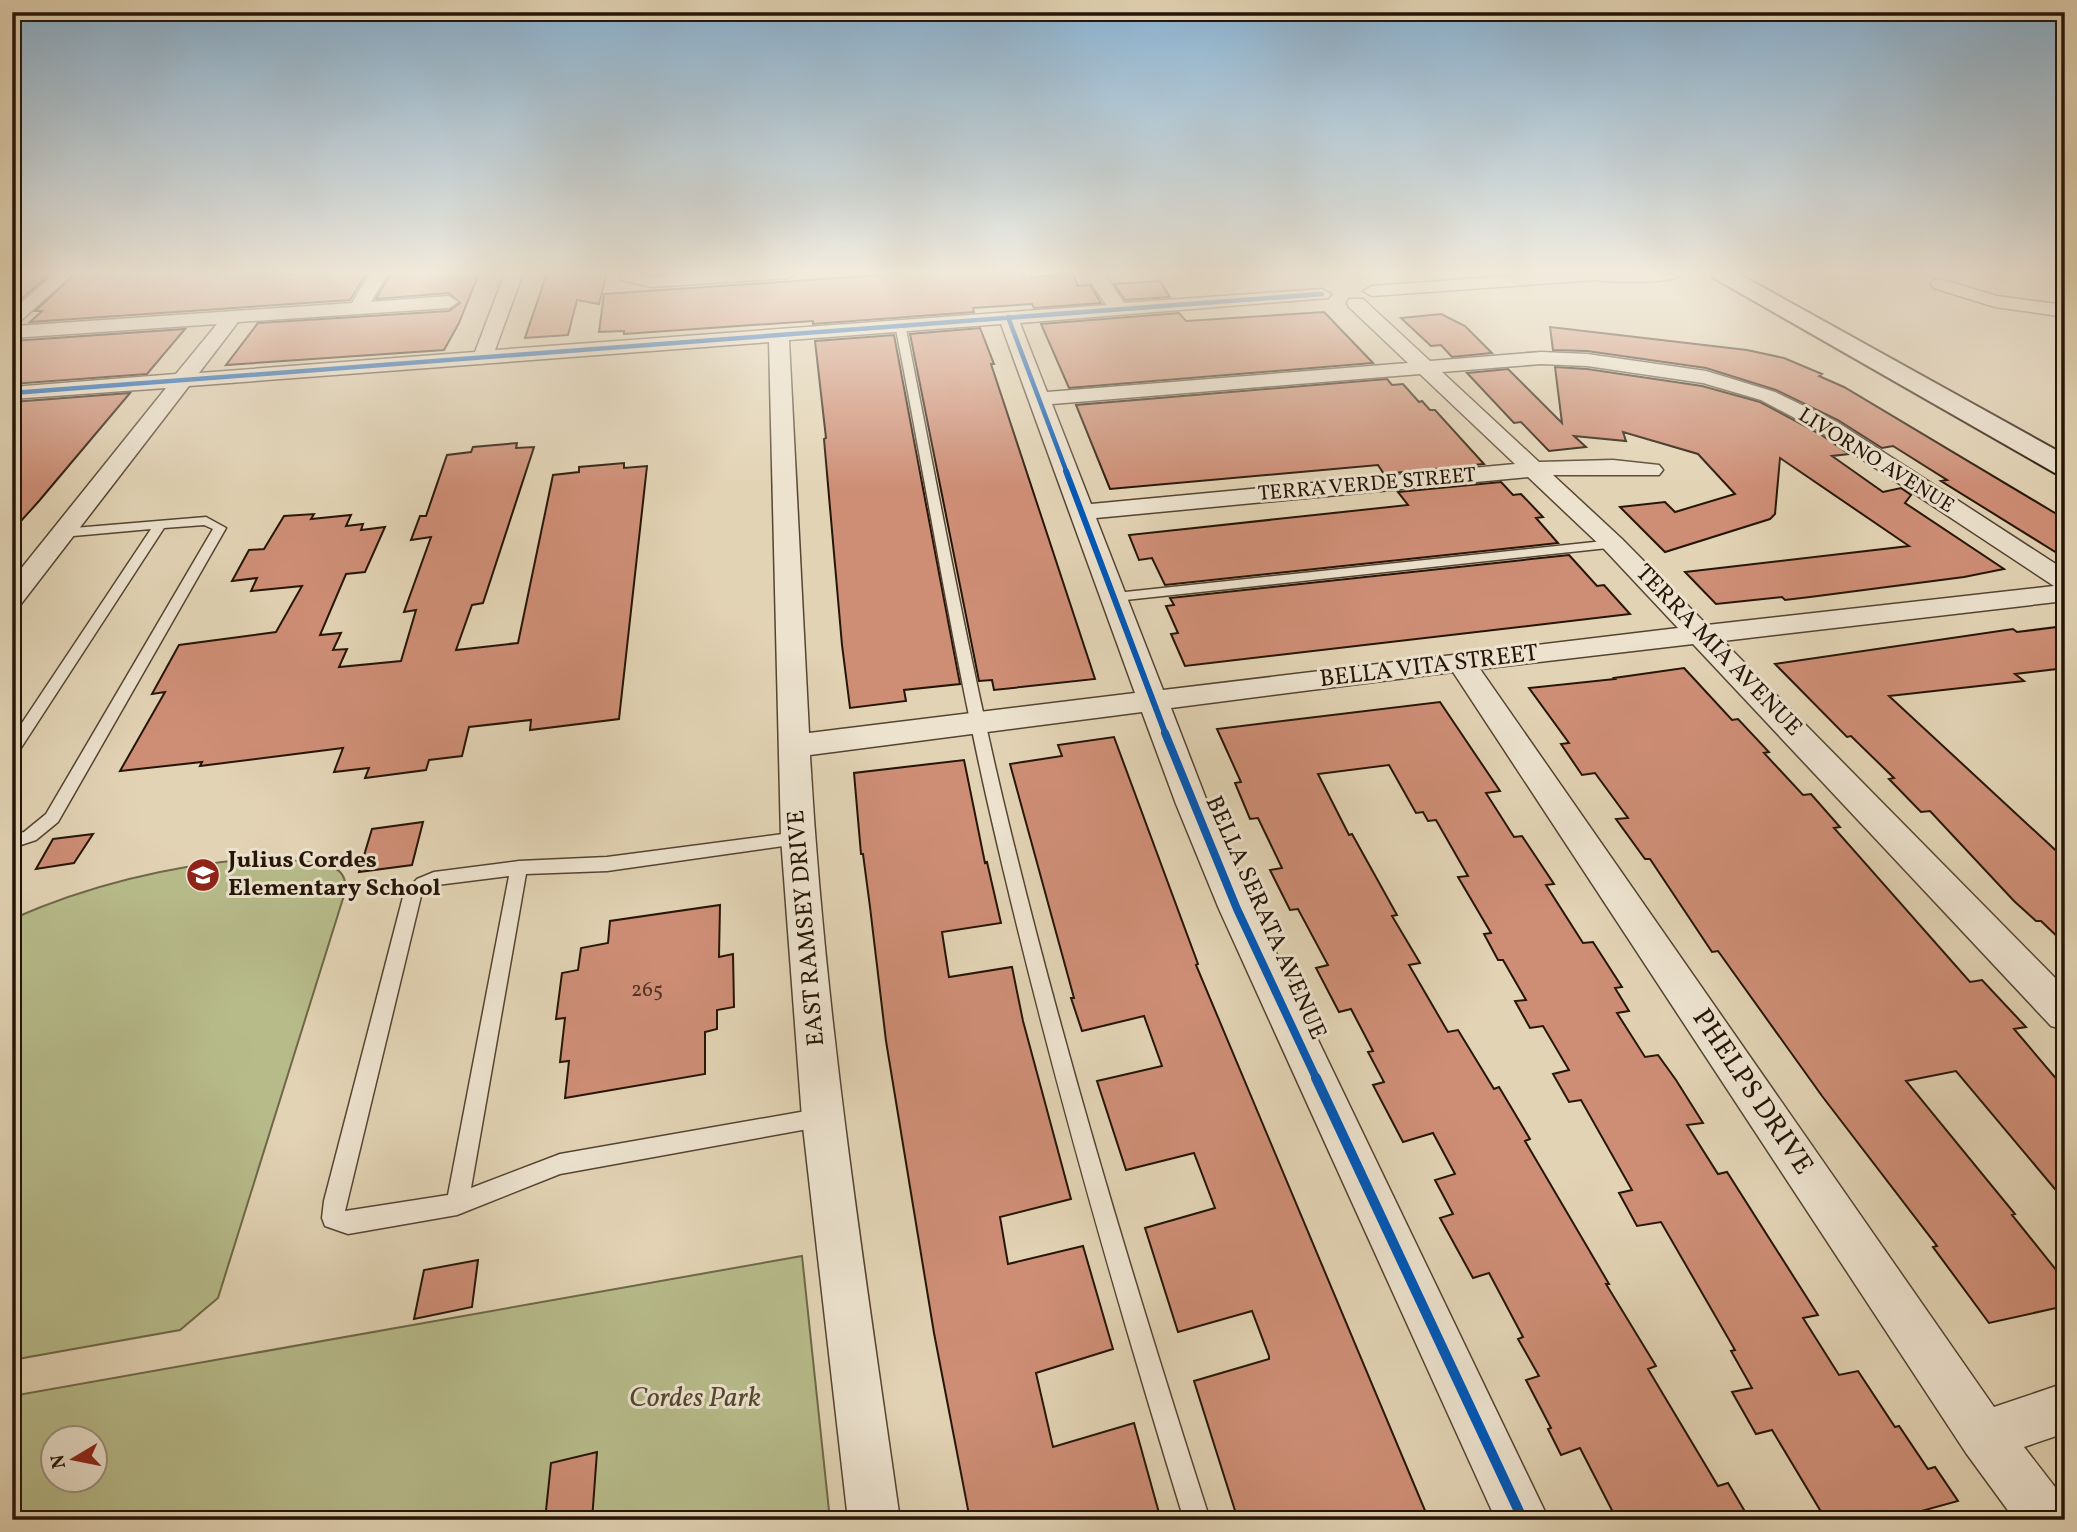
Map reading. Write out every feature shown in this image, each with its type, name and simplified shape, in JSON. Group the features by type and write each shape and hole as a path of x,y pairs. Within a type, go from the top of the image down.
{"main road":[{"path":"1848,344 2065,467"},
{"path":"1880,344 2065,446"}],"street":[{"path":"12,598 210,344"},
{"path":"483,356 487,344"},
{"path":"12,393 638,344"},
{"name":"EAST RAMSEY DRIVE","path":"779,344 798,838 823,1118 874,1520"},
{"name":"BELLA SERATA AVENUE","path":"1018,344 1156,701 1192,804 1237,909 1523,1520"},
{"name":"TERRA MIA AVENUE","path":"1403,344 1422,368 1613,544 2065,1014"},
{"name":"LIVORNO AVENUE","path":"1039,399 1541,358 1587,360 1706,377 1768,396 1829,427 2065,582"},
{"name":"TERRA VERDE STREET","path":"1082,512 1532,470 1613,467 1651,471"},
{"name":"BELLA VITA STREET","path":"794,746 1461,662 2065,593"},
{"name":"PHELPS DRIVE","path":"1461,662 1984,1435 2047,1520"},
{"path":"1984,1435 2065,1408"}],"lane":[{"path":"904,344 999,816 1055,1036 1132,1316 1197,1520"},
{"path":"12,842 30,836 52,818 220,528 206,521 62,533"},
{"path":"12,750 161,524"},
{"path":"1116,597 1613,544"},
{"path":"798,838 607,864 519,868 435,878 422,884 413,893 335,1201 333,1218 348,1223 457,1204 561,1164 823,1118"},
{"path":"457,1204 519,868"}],"green space":[{"path":"251,859 296,861 331,867 343,876 345,892 218,1298 180,1330 12,1360 12,919 70,896 129,879 189,867"},
{"name":"Cordes Park","path":"802,1256 830,1520 12,1520 12,1396"}],"building":[{"path":"12,344 172,344 147,374 12,384"},
{"path":"242,344 447,344 444,350 226,365"},
{"path":"815,344 896,344 960,684 904,690 906,701 850,708 842,645 826,438"},
{"path":"912,344 986,344 1095,679 994,690 992,680 979,681"},
{"path":"1050,344 1355,344 1373,363 1069,388"},
{"path":"1429,344 1483,344 1492,353 1452,357 1441,345"},
{"path":"1552,344 1700,344 1784,358 1822,374 1819,376 1844,387 2065,519 2065,558 1941,481 1947,480 1893,446 1882,448 1838,420 1776,390 1706,368 1587,351 1553,350"},
{"path":"1555,367 1587,369 1702,386 1760,402 1820,434 1849,454 1832,456 1883,492 1901,488 1911,495 1905,503 2004,569 1964,577 1810,597 1716,604 1685,572 1909,546 1780,458 1775,514 1770,519 1665,552 1620,507 1665,502 1675,512 1735,494 1698,454 1623,432 1626,441 1574,436 1586,447 1549,451 1521,422 1514,423 1467,373 1508,369 1562,423"},
{"path":"1387,379 1392,385 1403,384 1419,402 1422,401 1430,410 1435,410 1484,464 1384,474 1378,465 1110,489 1076,405"},
{"path":"130,393 39,501 12,531 12,402"},
{"path":"517,443 516,448 534,447 483,603 472,605 456,650 518,643 553,475 579,472 579,467 624,463 624,468 647,466 619,719 530,730 531,720 469,727 462,756 429,760 426,770 365,778 369,768 334,772 343,748 200,766 202,762 120,771 165,692 152,694 179,645 276,632 302,586 251,591 257,578 232,581 249,550 264,549 284,516 314,514 311,519 351,515 346,526 363,524 361,530 385,527 365,572 346,574 320,635 341,633 333,650 347,649 339,667 401,661 416,610 404,612 431,537 411,540 420,516 426,516 447,455 471,452 473,447"},
{"path":"1501,482 1513,495 1521,494 1543,517 1536,518 1558,543 1165,585 1152,558 1139,560 1129,535 1408,505 1398,492"},
{"path":"1569,555 1597,586 1604,585 1630,614 1185,666 1171,634 1178,633 1166,606 1174,605 1170,598"},
{"path":"2065,626 2065,668 2015,674 2024,681 1889,696 2065,859 2065,944 2041,921 2036,921 2014,901 1930,811 1921,812 1889,779 1894,778 1851,736 1847,737 1775,664 2013,629 2017,632"},
{"path":"1684,668 1732,720 1738,719 1769,752 1764,753 1803,795 1811,794 1840,827 1834,828 1970,982 1982,980 2026,1027 2014,1029 2065,1089 2065,1201 1956,1071 1906,1081 2015,1214 2012,1215 2065,1281 2065,1306 1989,1323 1933,1247 1937,1246 1822,1096 1718,951 1712,952 1650,859 1645,859 1616,819 1628,818 1595,773 1582,775 1561,744 1569,743 1529,688"},
{"path":"1440,702 1500,791 1486,793 1514,837 1522,836 1554,884 1546,885 1583,943 1593,942 1622,987 1615,988 1629,1011 1617,1013 1645,1057 1658,1055 1676,1080 1703,1123 1687,1125 1718,1174 1727,1172 1818,1315 1803,1318 1839,1375 1858,1371 1895,1427 1899,1426 1928,1469 1935,1467 1958,1501 1889,1520 1826,1520 1772,1430 1756,1434 1732,1392 1752,1388 1731,1351 1735,1350 1661,1222 1637,1226 1619,1193 1632,1190 1581,1100 1569,1102 1553,1074 1569,1070 1543,1026 1530,1028 1515,1001 1526,1000 1503,960 1498,960 1484,934 1491,933 1458,877 1468,876 1436,820 1428,821 1423,812 1416,813 1389,765 1318,774 1349,835 1352,834 1397,915 1392,916 1420,963 1409,965 1448,1032 1458,1030 1494,1089 1499,1087 1530,1139 1525,1141 1656,1366 1648,1369 1718,1486 1728,1483 1750,1520 1617,1520 1580,1448 1561,1455 1548,1429 1551,1428 1526,1380 1539,1376 1518,1339 1523,1337 1489,1273 1473,1278 1440,1218 1453,1214 1435,1180 1455,1174 1433,1133 1403,1142 1373,1085 1384,1082 1368,1052 1373,1051 1351,1009 1339,1012 1316,968 1328,965 1298,909 1290,910 1270,870 1282,868 1258,818 1250,819 1235,783 1241,782 1217,729"},
{"path":"1114,737 1198,964 1196,965 1429,1520 1238,1520 1194,1381 1269,1359 1269,1356 1252,1311 1178,1332 1145,1228 1215,1208 1194,1153 1126,1170 1097,1081 1162,1066 1144,1016 1082,1031 1010,764 1062,756 1058,745"},
{"path":"964,760 985,863 987,862 1001,923 942,932 949,977 1012,967 1023,1021 1071,1199 1000,1217 1008,1264 1083,1246 1113,1349 1036,1373 1053,1447 1134,1423 1161,1520 970,1520 934,1333 886,1041 861,854 854,773"},
{"path":"423,822 412,865 359,872 372,829"},
{"path":"93,834 74,863 36,869 53,839"},
{"path":"720,905 719,957 733,954 734,1007 717,1010 717,1029 705,1032 705,1074 565,1098 569,1061 560,1062 565,1018 556,1019 562,973 578,970 581,948 608,943 610,921"},
{"path":"478,1260 472,1307 414,1319 424,1270"},
{"path":"597,1452 592,1520 545,1520 551,1463"}],"cycle path":[{"path":"12,393 654,344"},
{"path":"1018,344 1192,804 1237,909 1523,1520"}],"place":[{"name":"Julius Cordes Elementary School","path":"203,875"}]}
